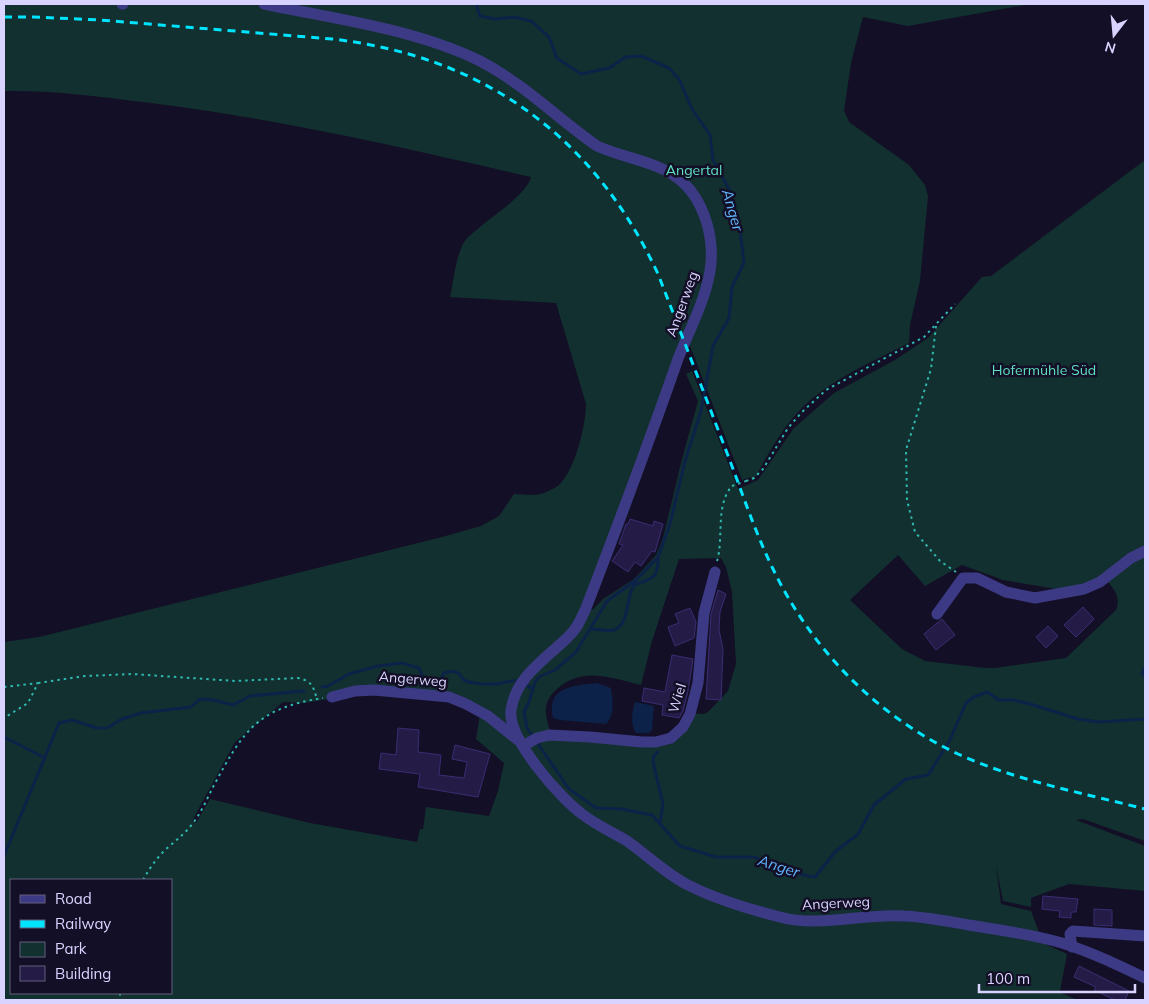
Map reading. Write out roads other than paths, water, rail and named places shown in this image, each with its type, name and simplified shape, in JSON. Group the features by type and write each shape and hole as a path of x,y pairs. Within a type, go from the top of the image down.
{"street":[{"name":"Angerweg","path":"264,4 413,37 446,46 481,62 511,80 597,146 609,152 660,167 680,179 692,193 701,209 709,231 712,252 708,283 586,608 578,625 569,636 526,675 519,686 511,712 512,725 526,742 557,791 582,814 628,842 663,870 700,891 752,909 794,920 808,921 903,916 1010,931 1093,954 1145,978"},
{"path":"937,614 963,578 976,578 1006,592 1035,598 1084,589 1100,582 1131,558 1145,551"},
{"name":"Wiel","path":"526,742 548,735 590,736 656,742 670,738 684,727 690,714 698,684 704,613 714,572"},
{"name":"Angerweg","path":"332,697 355,691 374,690 450,697 488,716 526,742"},
{"path":"488,716 498,716 511,712"},
{"path":"1072,947 1070,934 1074,931 1145,936"}],"water":[{"path":"597,683 611,688 612,712 606,724 553,718 552,707 554,699 563,690 579,685"},
{"path":"635,702 654,706 652,730 649,733 636,733 634,729 632,718"}],"waterway":[{"name":"Anger","path":"476,4 480,16 495,19 514,17 531,21 549,37 557,58 581,74 609,68 626,57 641,56 669,68 679,79 692,109 710,135 713,160 729,189 740,230 744,263 732,287 729,318 713,346 701,411 685,461 670,524 658,557 636,580 607,601 576,652 555,670 539,677 535,682 524,712 527,728 569,789 596,808 622,809 652,815 680,846 716,857 754,857 793,873 815,877 836,851 858,834 874,805 906,779 928,775 949,742 966,703 974,697 987,692 999,700 1013,700 1078,719 1099,722 1145,719"},
{"name":"Anger","path":"634,585 653,577 657,570 658,558"},
{"name":"Anger","path":"591,629 611,631 622,624 630,593 636,580"},
{"path":"322,687 328,686 349,674 378,666 402,663 419,668 425,683 439,682 444,673 453,672 469,682 495,684 516,681 527,685 533,690"},
{"name":"Anger","path":"1145,667 1142,673 1145,677"},
{"path":"4,856 59,723 72,720 97,728 107,728 122,719 141,713 191,707 200,699 233,705 250,696 304,691"},
{"path":"4,737 45,758"},
{"path":"658,752 654,756 653,762 663,804 660,823"}],"railway":[{"path":"4,17 100,20 332,39 387,48 438,63 485,84 528,111 567,143 601,181 632,225 658,274 766,555 789,599 827,653 874,700 900,720 958,754 1003,772 1145,809"}],"park label":[{"name":"Angertal","path":"694,170"},
{"name":"Hofermühle Süd","path":"1044,370"}]}
